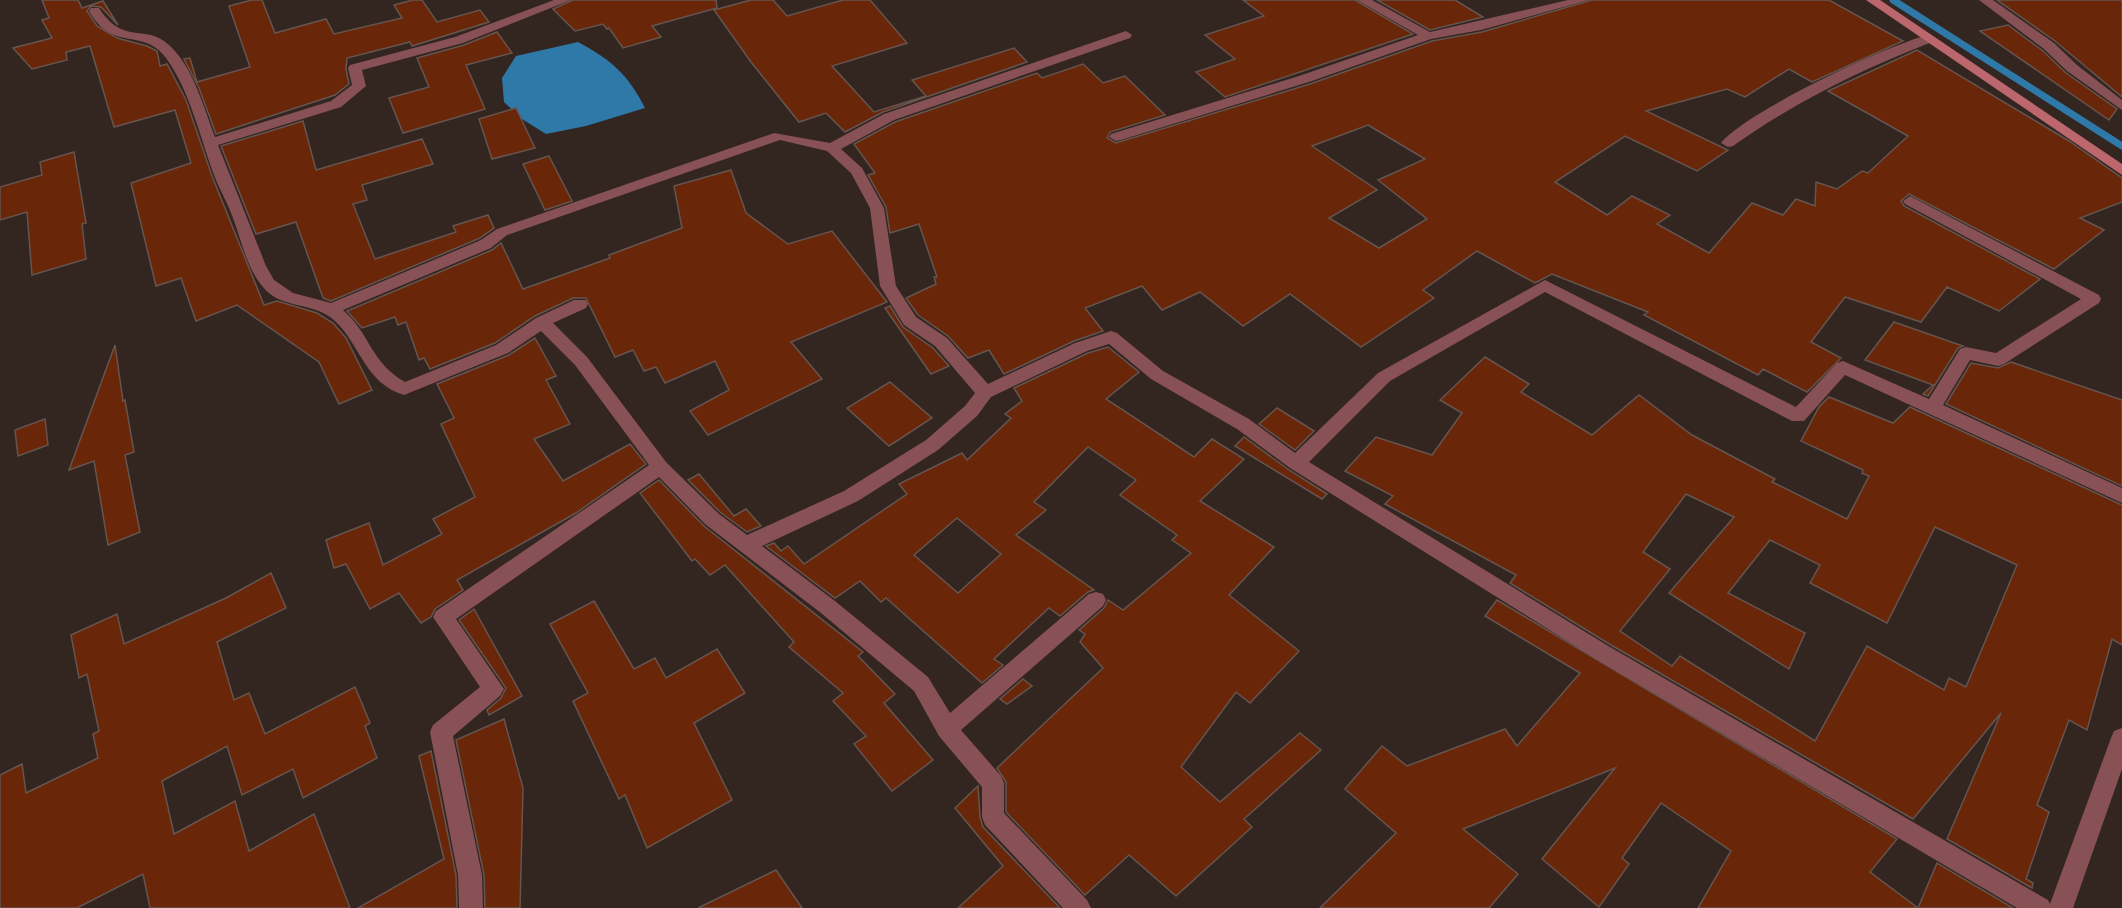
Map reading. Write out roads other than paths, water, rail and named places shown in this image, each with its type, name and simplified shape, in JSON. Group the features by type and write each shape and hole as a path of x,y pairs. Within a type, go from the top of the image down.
{"main road":[{"path":"1872,0 2119,165"}],"street":[{"path":"211,143 336,104 359,86 355,68 459,40 564,0"},
{"path":"1364,0 1428,36"},
{"path":"1116,137 1304,80 1428,36 1481,26 1583,0"},
{"path":"1985,0 2049,46 2072,68 2121,104"},
{"path":"95,11 104,27 116,34 143,36 166,47 191,91 222,177 242,218 251,252 276,292 331,309 358,337 380,374 404,389 502,349 542,322 580,304"},
{"path":"832,148 889,117 1126,35"},
{"path":"1728,142 1748,128 1872,60 1928,39"},
{"path":"331,309 486,244 502,232 779,136 832,148 857,171 877,208 888,286 910,321 940,342 985,393"},
{"path":"1910,201 2093,299 1998,360 1966,352 1932,408"},
{"path":"1296,464 1384,376 1545,285 1798,416 1843,367 2122,496"},
{"path":"542,322 581,362 623,414 660,467 712,519 828,607 921,684 946,729 993,783 993,817 1078,908"},
{"path":"745,545 851,496 879,476 932,445 971,411 985,393 1081,347 1111,337 1157,375 1243,424 1296,464 1603,653 2040,908"},
{"path":"471,908 470,875 441,732 493,689 443,617 660,467"},
{"path":"946,729 1096,600"},
{"path":"2061,908 2122,738"}],"water":[{"path":"578,42 600,55 625,76 645,108 586,126 546,134 522,119 504,102 502,78 516,56"}],"waterway":[{"path":"1893,0 2122,146"}]}
